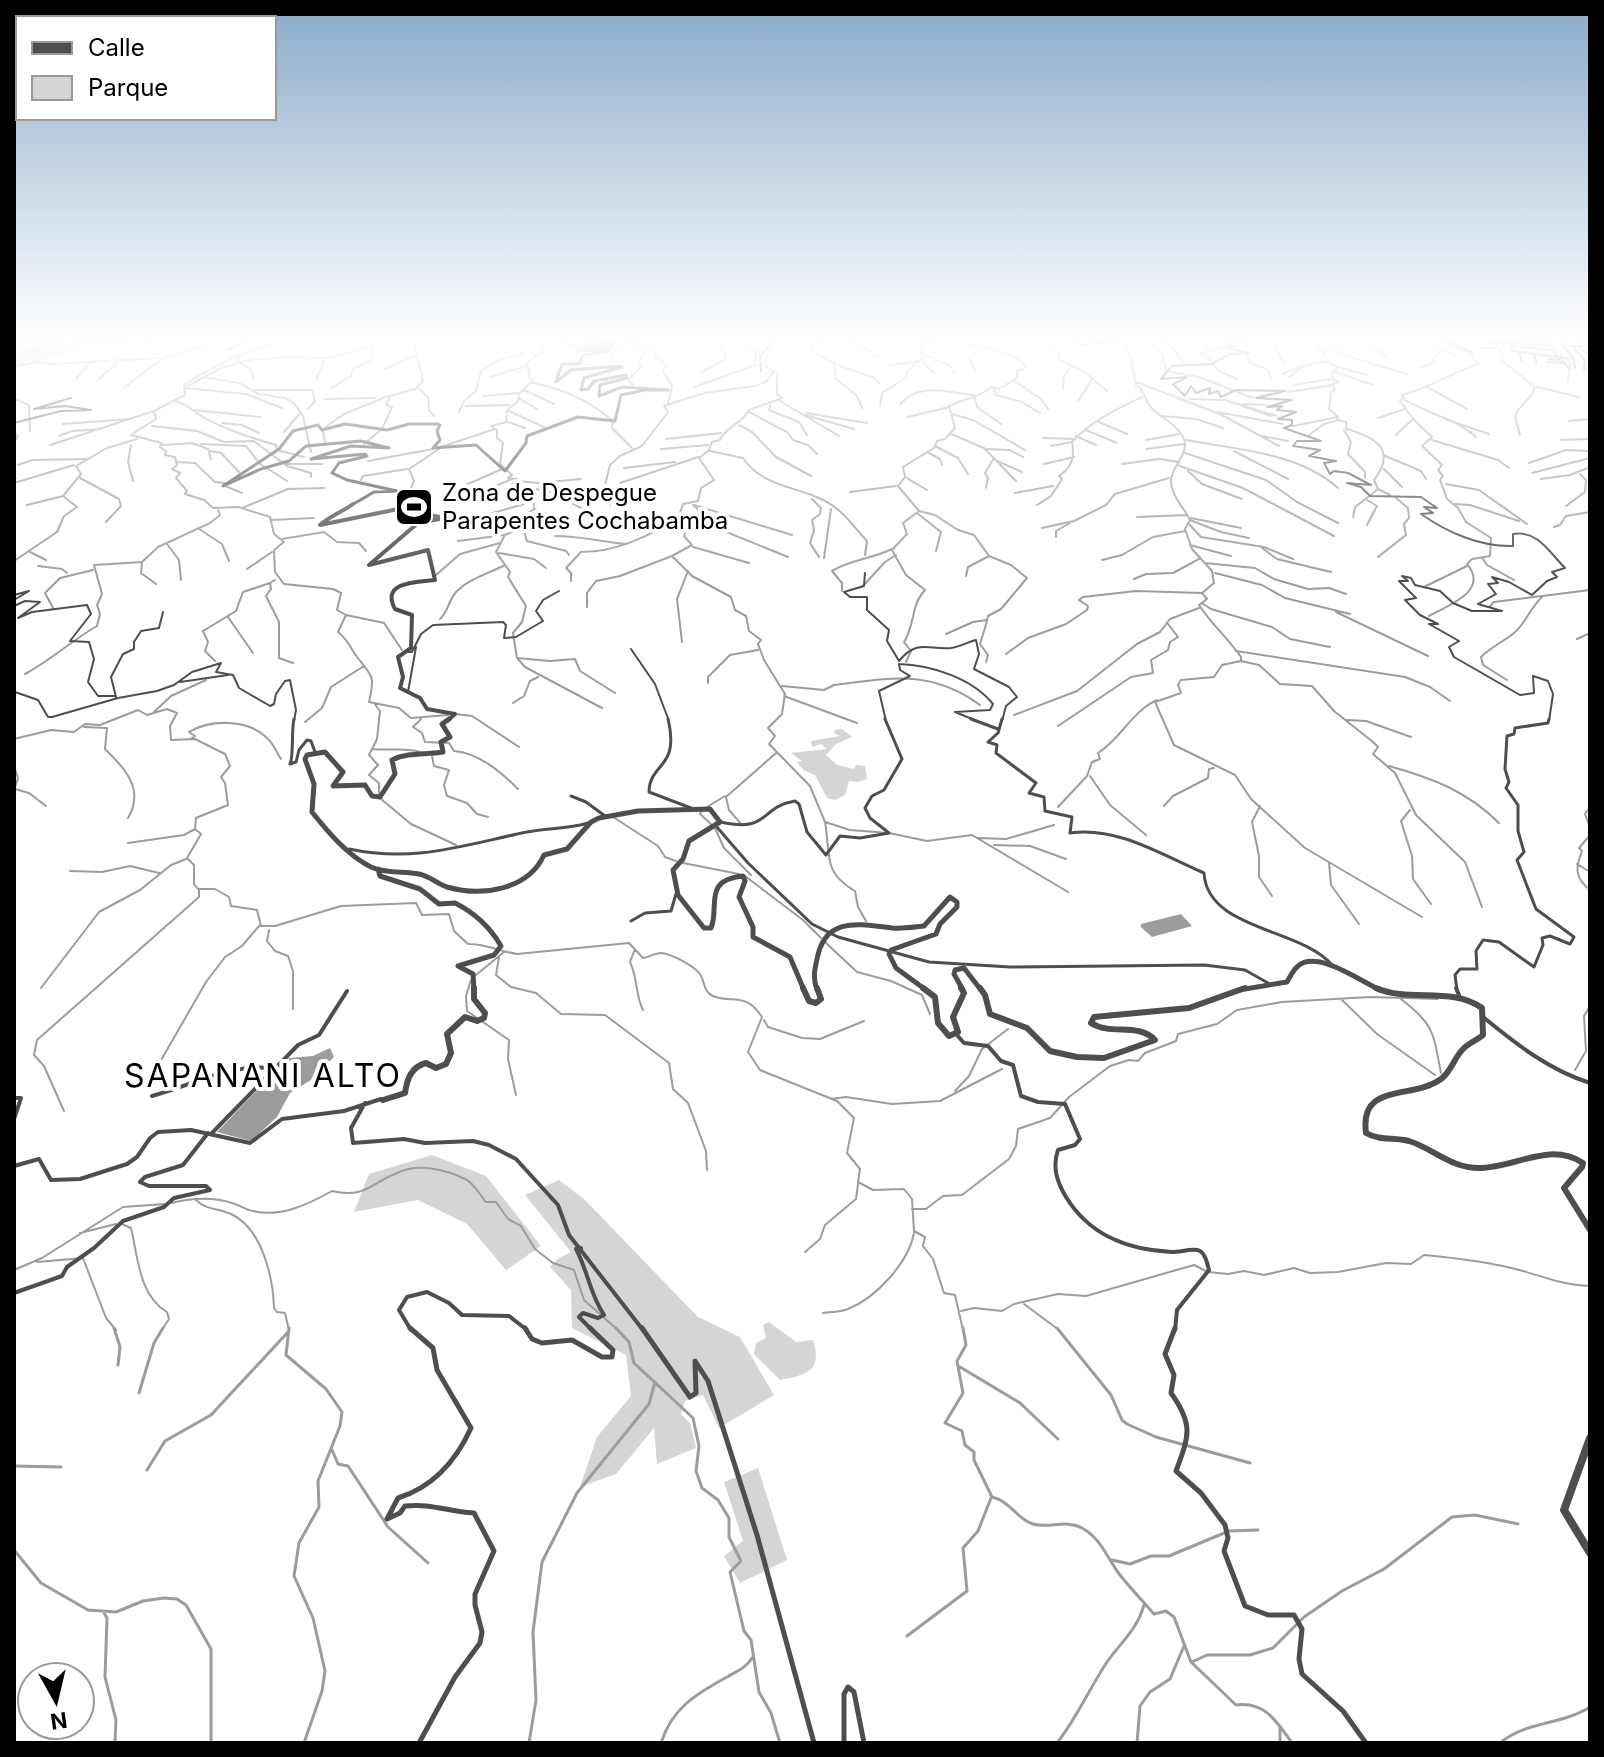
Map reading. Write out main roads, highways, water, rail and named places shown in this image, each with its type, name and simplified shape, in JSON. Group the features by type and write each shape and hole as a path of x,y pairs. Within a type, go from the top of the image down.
{"waterway":[{"path":"29,418 30,431"},
{"path":"98,429 133,418"},
{"path":"156,418 131,435 162,443 160,447 166,451 165,455 175,457 176,462"},
{"path":"205,418 276,445 277,450 304,457"},
{"path":"284,432 296,418"},
{"path":"303,418 311,452"},
{"path":"324,428 338,418"},
{"path":"364,444 382,429 387,418"},
{"path":"506,418 506,422 491,426 497,430 497,438 503,443 500,464 512,475 508,478 517,479 515,481"},
{"path":"524,418 544,427"},
{"path":"609,418 613,421 612,428 632,448"},
{"path":"610,505 605,485 610,465 620,456 642,446 663,418"},
{"path":"672,556 692,545 684,536 687,527 680,513 683,504 698,501 701,488 714,480 699,458 709,450 712,442 720,440 743,418"},
{"path":"760,418 787,432 793,440 808,445 817,454"},
{"path":"789,418 799,422 807,435"},
{"path":"809,418 839,436"},
{"path":"815,418 854,429"},
{"path":"836,418 867,423"},
{"path":"927,452 955,428 952,418"},
{"path":"966,418 1025,450"},
{"path":"993,418 1001,424"},
{"path":"1077,437 1103,418"},
{"path":"1163,418 1184,439 1184,451 1178,462"},
{"path":"1185,418 1223,428"},
{"path":"1227,418 1279,446"},
{"path":"1250,418 1283,424"},
{"path":"1293,426 1333,418"},
{"path":"1338,418 1346,422 1347,429"},
{"path":"1413,418 1432,437 1422,446 1442,465 1438,470 1443,476 1440,480 1447,499 1458,508 1466,522 1491,538 1490,556 1472,559 1467,564 1473,574 1470,590 1429,616"},
{"path":"1515,418 1520,435"},
{"path":"63,424 129,419"},
{"path":"1446,419 1489,434"},
{"path":"1446,419 1476,437"},
{"path":"1569,421 1590,419"},
{"path":"1396,435 1412,420"},
{"path":"1309,435 1324,424 1335,421"},
{"path":"508,422 525,428"},
{"path":"1099,422 1127,434"},
{"path":"222,423 242,425 259,433"},
{"path":"739,425 752,432 776,457 811,476"},
{"path":"152,426 197,431 224,442 254,441 284,464"},
{"path":"50,445 98,429"},
{"path":"59,436 72,431 98,429"},
{"path":"444,446 495,429"},
{"path":"1347,429 1374,440 1383,455"},
{"path":"1347,429 1344,430 1351,442 1348,454 1365,472 1365,478"},
{"path":"1086,430 1117,443"},
{"path":"323,431 325,443"},
{"path":"14,433 18,436 14,443"},
{"path":"666,439 721,433"},
{"path":"951,434 984,448 994,458"},
{"path":"1146,440 1180,434"},
{"path":"1262,436 1288,441"},
{"path":"1072,442 1077,437"},
{"path":"1077,437 1096,445"},
{"path":"1043,438 1074,439"},
{"path":"63,496 81,474 76,466 107,448 137,439"},
{"path":"1561,440 1590,439"},
{"path":"1186,440 1286,460 1322,476 1338,488"},
{"path":"1432,440 1498,460 1509,468"},
{"path":"1051,446 1072,442"},
{"path":"1072,442 1073,457"},
{"path":"163,445 192,443 208,449 211,459"},
{"path":"201,444 246,446 260,464 287,481"},
{"path":"1146,449 1184,444"},
{"path":"131,445 128,462 133,481"},
{"path":"661,449 708,445"},
{"path":"935,446 958,458 968,474"},
{"path":"368,461 433,449"},
{"path":"409,493 414,481 409,469 439,449"},
{"path":"986,449 1010,450 1023,457"},
{"path":"1529,463 1566,450 1590,451"},
{"path":"210,451 221,453 239,472"},
{"path":"710,451 743,458 752,469 774,482 812,495 836,508 867,541 865,555"},
{"path":"1234,451 1288,479"},
{"path":"905,477 903,467 927,452"},
{"path":"927,452 940,459 942,465"},
{"path":"1185,453 1266,480 1297,502 1338,523"},
{"path":"1383,455 1421,471 1426,479"},
{"path":"1383,455 1381,469 1374,480 1378,489 1390,495"},
{"path":"620,483 698,457"},
{"path":"1037,505 1051,496 1062,479 1059,476 1070,466 1073,457"},
{"path":"1044,464 1073,457"},
{"path":"986,488 988,478 985,473 994,458"},
{"path":"994,458 1016,481"},
{"path":"1532,473 1590,458"},
{"path":"18,465 32,460 87,459"},
{"path":"1122,464 1159,459 1178,462"},
{"path":"997,461 1022,472"},
{"path":"176,462 195,463 215,482 225,483 225,486 242,493"},
{"path":"176,462 172,469 180,473 176,478 187,491 185,494 204,500 213,508 238,507 270,517 274,534 284,542 274,550 275,572 284,584 333,589 341,593 337,610 346,615"},
{"path":"624,468 675,462"},
{"path":"1178,462 1171,481 1175,496 1187,515"},
{"path":"284,464 322,464"},
{"path":"284,464 311,473 311,477"},
{"path":"14,483 74,465"},
{"path":"1177,465 1243,488 1334,536"},
{"path":"1541,479 1570,475 1590,467"},
{"path":"361,480 363,476 407,469"},
{"path":"452,491 502,469"},
{"path":"1384,469 1402,487"},
{"path":"1188,471 1202,484 1242,499"},
{"path":"1566,506 1585,492 1586,480 1580,474"},
{"path":"905,477 927,490"},
{"path":"905,477 898,486 919,511"},
{"path":"80,478 119,499 121,506 106,522"},
{"path":"1042,528 1074,521 1106,505 1115,494 1169,478"},
{"path":"453,500 472,496 512,479"},
{"path":"515,481 539,483 581,479"},
{"path":"512,484 515,481"},
{"path":"512,484 550,492 585,510"},
{"path":"512,484 534,504 534,509"},
{"path":"1446,484 1479,490 1527,524"},
{"path":"850,492 896,486"},
{"path":"1015,493 1053,486"},
{"path":"242,508 288,489 324,488"},
{"path":"1353,517 1355,507 1377,490"},
{"path":"14,561 57,532 64,516 77,507 63,496"},
{"path":"27,505 63,496"},
{"path":"479,517 524,504 527,498"},
{"path":"1378,557 1406,535 1404,524 1409,518 1408,508 1396,498"},
{"path":"812,499 821,508 820,514 812,520 814,530 810,543 819,557"},
{"path":"1367,500 1377,506 1367,525"},
{"path":"1455,504 1470,505 1519,521"},
{"path":"693,505 719,529 788,557"},
{"path":"694,505 792,535"},
{"path":"523,527 533,523 533,519 524,516 534,509"},
{"path":"534,509 568,522"},
{"path":"824,558 831,509"},
{"path":"142,562 158,547 210,523 220,515 218,510"},
{"path":"895,556 892,550 907,534 903,523 919,511"},
{"path":"919,511 935,515 958,530 974,535 989,556"},
{"path":"1554,527 1560,525 1566,516 1590,512"},
{"path":"917,513 941,532 936,551"},
{"path":"1137,517 1187,515"},
{"path":"1187,515 1190,520"},
{"path":"271,520 314,518"},
{"path":"1191,518 1241,528"},
{"path":"626,544 679,519"},
{"path":"617,523 672,520"},
{"path":"1190,520 1221,532 1249,538"},
{"path":"534,523 564,527"},
{"path":"1056,537 1056,531 1070,523"},
{"path":"1188,523 1201,537 1264,547 1293,559"},
{"path":"1188,523 1185,529 1191,545"},
{"path":"517,658 513,633 522,622 526,606 508,577 510,572 496,552 505,535 523,527"},
{"path":"523,527 527,541 566,551 569,555"},
{"path":"199,529 222,544 229,561"},
{"path":"1102,560 1122,555 1153,537 1185,531"},
{"path":"282,539 324,532 337,542 359,543 366,551"},
{"path":"458,541 504,535"},
{"path":"555,536 626,544"},
{"path":"436,575 460,554 500,543"},
{"path":"167,544 179,560 181,580"},
{"path":"571,581 571,573 566,568 581,552 626,544"},
{"path":"1191,545 1231,556"},
{"path":"1191,545 1212,571 1214,583 1202,593"},
{"path":"693,547 749,563"},
{"path":"1262,548 1277,559 1331,572"},
{"path":"842,591 842,583 832,571 892,549"},
{"path":"30,552 46,560"},
{"path":"247,569 272,552"},
{"path":"499,553 534,559 546,568"},
{"path":"587,607 587,593 596,581 620,576 672,556"},
{"path":"672,556 688,572"},
{"path":"863,586 895,556"},
{"path":"895,556 906,575 925,590 917,602 904,642 911,651 906,662"},
{"path":"946,634 973,622 987,620 988,616 1001,609 1027,578 1011,565 989,556"},
{"path":"966,576 968,567 989,556"},
{"path":"1134,579 1146,574 1173,573 1199,559"},
{"path":"1483,559 1487,565 1514,580"},
{"path":"25,674 97,626 100,614 97,605 102,594 94,565 142,562"},
{"path":"142,562 141,573 156,584"},
{"path":"1205,563 1255,568 1274,579 1308,589 1329,588 1346,594"},
{"path":"440,619 462,586 505,565"},
{"path":"38,566 62,569 67,573"},
{"path":"1426,586 1467,566"},
{"path":"53,608 45,593 60,578 93,570"},
{"path":"682,642 677,599 688,572"},
{"path":"688,572 731,597 735,610 746,616 749,631 761,640 758,644 764,660 785,696"},
{"path":"1215,573 1262,585 1285,598 1350,614"},
{"path":"270,583 275,580"},
{"path":"215,661 205,651 208,642 203,631 236,611 243,592 270,583"},
{"path":"270,583 271,589 266,596 279,622 279,658 293,663"},
{"path":"1490,606 1494,602 1590,590"},
{"path":"1006,654 1028,638 1066,624 1087,610 1088,606 1079,600 1083,597 1136,591 1202,593"},
{"path":"1202,593 1207,599 1199,605 1236,651"},
{"path":"1507,680 1483,665 1481,657 1518,629 1542,597"},
{"path":"1202,603 1211,609 1272,627 1290,639 1330,647"},
{"path":"1014,715 1077,691 1137,644 1160,632 1170,619 1199,608"},
{"path":"1336,612 1428,656"},
{"path":"346,615 384,623 402,650"},
{"path":"346,615 338,632 364,666"},
{"path":"228,617 253,653"},
{"path":"986,662 988,655 980,644 987,621"},
{"path":"1058,726 1131,677 1153,673 1151,660 1168,650 1170,642 1178,637 1168,624"},
{"path":"1577,639 1590,633"},
{"path":"708,683 708,677 730,655 758,650"},
{"path":"1236,651 1405,677 1430,687 1450,701"},
{"path":"1236,651 1241,661"},
{"path":"517,658 550,661 575,659 580,671 615,693"},
{"path":"517,658 525,667 602,708"},
{"path":"1241,661 1259,665 1280,684 1312,686 1334,711 1378,747 1373,754 1395,773 1416,815 1465,862 1482,907"},
{"path":"1241,661 1222,665 1214,677 1181,680 1178,684 1181,693 1155,702 1174,745 1235,775 1260,807"},
{"path":"305,722 322,708 331,687 364,666"},
{"path":"364,666 371,677 369,702 374,703"},
{"path":"513,703 524,696 530,681 538,677"},
{"path":"782,686 824,690 834,685 910,679 944,686 980,705"},
{"path":"154,712 171,696 206,680"},
{"path":"785,696 857,723"},
{"path":"785,696 782,714 768,728 775,736 769,744 810,786 825,822"},
{"path":"1058,807 1087,776 1092,762 1100,759 1098,753 1140,711 1157,700"},
{"path":"372,749 377,739 380,711 374,703"},
{"path":"374,703 399,708 411,718 448,715"},
{"path":"14,739 51,730 74,732 85,724 100,725 138,710 147,715 167,709 177,713 170,726 171,740 195,739 225,754 230,766 221,777 225,783 228,805 196,818 195,829"},
{"path":"455,714 472,716 519,747"},
{"path":"421,719 413,727 422,733 425,742 449,743 454,751 472,755 489,764 518,789"},
{"path":"1347,720 1366,721 1411,737"},
{"path":"192,738 195,736 189,732 208,725 240,724 267,738 281,759"},
{"path":"84,727 107,728 105,749 126,772 133,789 133,808 128,818"},
{"path":"372,749 420,752"},
{"path":"372,749 369,755 378,765 369,775 379,783 379,793"},
{"path":"742,825 729,810 726,797 776,753"},
{"path":"432,756 434,766 449,770 444,785 447,796 467,803 477,814 488,817"},
{"path":"14,766 18,778 14,791"},
{"path":"1389,766 1448,787 1474,802 1499,823"},
{"path":"1164,806 1173,796 1208,778 1209,769 1214,768"},
{"path":"1090,776 1110,805 1146,835"},
{"path":"15,789 29,793 46,806"},
{"path":"707,807 725,796"},
{"path":"381,799 411,824 456,845"},
{"path":"1260,807 1305,848 1422,917"},
{"path":"1260,807 1252,822 1259,856 1259,877 1272,896"},
{"path":"1590,807 1585,814 1590,827"},
{"path":"702,810 700,814 712,825"},
{"path":"1410,810 1401,821 1412,856 1413,879 1431,904"},
{"path":"613,817 658,846 665,857 676,861"},
{"path":"825,822 850,830 889,833 927,841 972,835 1068,892"},
{"path":"825,822 833,870 844,884 855,891 858,907 866,921"},
{"path":"978,838 1006,839 1054,825"},
{"path":"715,828 724,848 751,875"},
{"path":"128,843 184,835 195,829"},
{"path":"195,829 201,834 187,858 194,865 194,884 199,889"},
{"path":"1578,865 1582,851 1579,848 1590,835"},
{"path":"994,845 1030,846 1066,859"},
{"path":"41,988 99,912 140,890 171,865 186,859"},
{"path":"683,863 739,874"},
{"path":"1329,863 1331,885 1359,924"},
{"path":"1578,865 1590,872"},
{"path":"1578,865 1579,877 1590,890"},
{"path":"70,871 102,872 130,866 159,873"},
{"path":"745,876 803,920 821,938"},
{"path":"64,1111 44,1066 34,1055 37,1040 199,897 199,889"},
{"path":"199,889 215,889 229,897 231,906 257,910 261,926 275,926 341,906 416,903 422,915 449,914 454,931 468,944 517,954 629,943 635,949"},
{"path":"160,1062 206,982 225,957 242,946 259,926"},
{"path":"269,930 267,941 275,951 288,956 293,971 293,1009"},
{"path":"825,942 857,972 891,981 922,995 930,1014"},
{"path":"635,949 643,958 661,953 688,964 700,974 710,994 750,1004 762,1017 748,1052 760,1070 832,1099"},
{"path":"635,949 630,962 643,1010"},
{"path":"476,975 504,952"},
{"path":"499,957 496,975 511,987 536,993 561,1014 605,1015 669,1063 673,1089 688,1103 706,1151 707,1170"},
{"path":"471,980 466,996 467,1011 509,1040 508,1059 516,1095"},
{"path":"913,1209 926,1209 943,1196 962,1195 1009,1159 1016,1146 1018,1129 1050,1118 1069,1097 1110,1066 1129,1060 1138,1061 1145,1053 1176,1041 1178,1034 1217,1024 1237,1010 1282,1002 1370,997 1438,999"},
{"path":"1341,999 1377,1034 1435,1075"},
{"path":"1401,999 1431,1031 1441,1073"},
{"path":"1575,1070 1586,1051 1584,1016 1590,1006"},
{"path":"764,1020 768,1027 802,1038 820,1039 864,1021"},
{"path":"955,1091 969,1076 982,1049 1008,1029"},
{"path":"832,1099 846,1097 892,1104 940,1101 1002,1069"},
{"path":"832,1099 854,1118 847,1153 860,1169 858,1182 873,1190 904,1189 912,1199 913,1209"},
{"path":"172,1203 212,1199 253,1211 274,1213 304,1205 332,1191 359,1192 405,1170 431,1168 449,1172 468,1181 486,1202 496,1202 508,1219 521,1226 535,1249 553,1263 574,1270 584,1300 617,1329"},
{"path":"805,1252 820,1239 825,1225 856,1199 858,1184"},
{"path":"196,1200 231,1214 251,1230 268,1268 274,1308 277,1312 285,1313 289,1329"},
{"path":"83,1232 123,1207 165,1204"},
{"path":"913,1209 914,1231 925,1237 923,1246 933,1259 944,1293 955,1295 963,1330"},
{"path":"83,1232 116,1224"},
{"path":"122,1224 131,1228 145,1286 167,1312 169,1319 162,1330"},
{"path":"14,1270 42,1258 83,1232"},
{"path":"823,1313 848,1309 880,1288 906,1256 914,1233"},
{"path":"961,1311 974,1308 1002,1311 1014,1304 1058,1294 1086,1296 1194,1265 1208,1272 1228,1274 1244,1271 1264,1275 1294,1268 1310,1273 1338,1272 1386,1263 1411,1264 1424,1255 1486,1263 1564,1283 1590,1286"},
{"path":"37,1262 83,1258 106,1318 116,1330"},
{"path":"1024,1304 1058,1329"},
{"path":"114,1328 120,1347 118,1365"},
{"path":"139,1393 154,1343 163,1328"},
{"path":"963,1328 966,1345 957,1361 963,1393 945,1423 962,1431 965,1445 974,1452 974,1460 992,1497 1004,1502 1033,1524 1070,1524 1088,1532 1121,1577 1154,1614 1166,1611 1174,1617 1191,1662 1236,1705 1255,1706 1263,1710 1292,1743"},
{"path":"617,1329 629,1342 634,1363 655,1382"},
{"path":"1058,1329 1111,1395 1122,1420 1127,1424 1156,1437 1250,1463"},
{"path":"147,1470 165,1441 211,1415 289,1331"},
{"path":"289,1331 286,1355 326,1389 342,1412 340,1426 318,1481 319,1507 299,1543 294,1576 313,1618 325,1671 322,1691 304,1743"},
{"path":"960,1367 1020,1403 1058,1439"},
{"path":"529,1743 536,1700 533,1632 542,1562 577,1493 649,1404 655,1382"},
{"path":"655,1382 693,1418 699,1446 696,1471 702,1488 718,1500 729,1518 729,1537 741,1561 730,1572 744,1631 751,1640 759,1692 771,1713 780,1743"},
{"path":"332,1450 338,1464 348,1466 388,1527 428,1563"},
{"path":"14,1466 61,1467"},
{"path":"907,1636 967,1591 963,1548 978,1531 991,1498"},
{"path":"1192,1662 1207,1655 1250,1655 1273,1648 1304,1617 1342,1591 1384,1569 1452,1517 1475,1515 1518,1524"},
{"path":"1112,1560 1130,1564 1151,1556 1169,1556 1229,1531 1258,1530"},
{"path":"14,1550 41,1583 88,1610 116,1612 143,1601 164,1598 177,1599 186,1605 211,1649 211,1743"},
{"path":"1057,1743 1107,1662 1133,1629 1144,1605"},
{"path":"104,1613 107,1618 105,1677 116,1720 115,1741"},
{"path":"1137,1743 1140,1706 1150,1692 1170,1679 1184,1646"},
{"path":"661,1743 672,1720 686,1703 741,1669 752,1658"},
{"path":"1500,1743 1521,1731 1590,1707"},
{"path":"1280,1728 1280,1743"}],"place":[{"name":"Zona de Despegue Parapentes Cochabamba","path":"414,507"}],"district":[{"name":"SAPANANI ALTO","path":"263,1076"}]}
